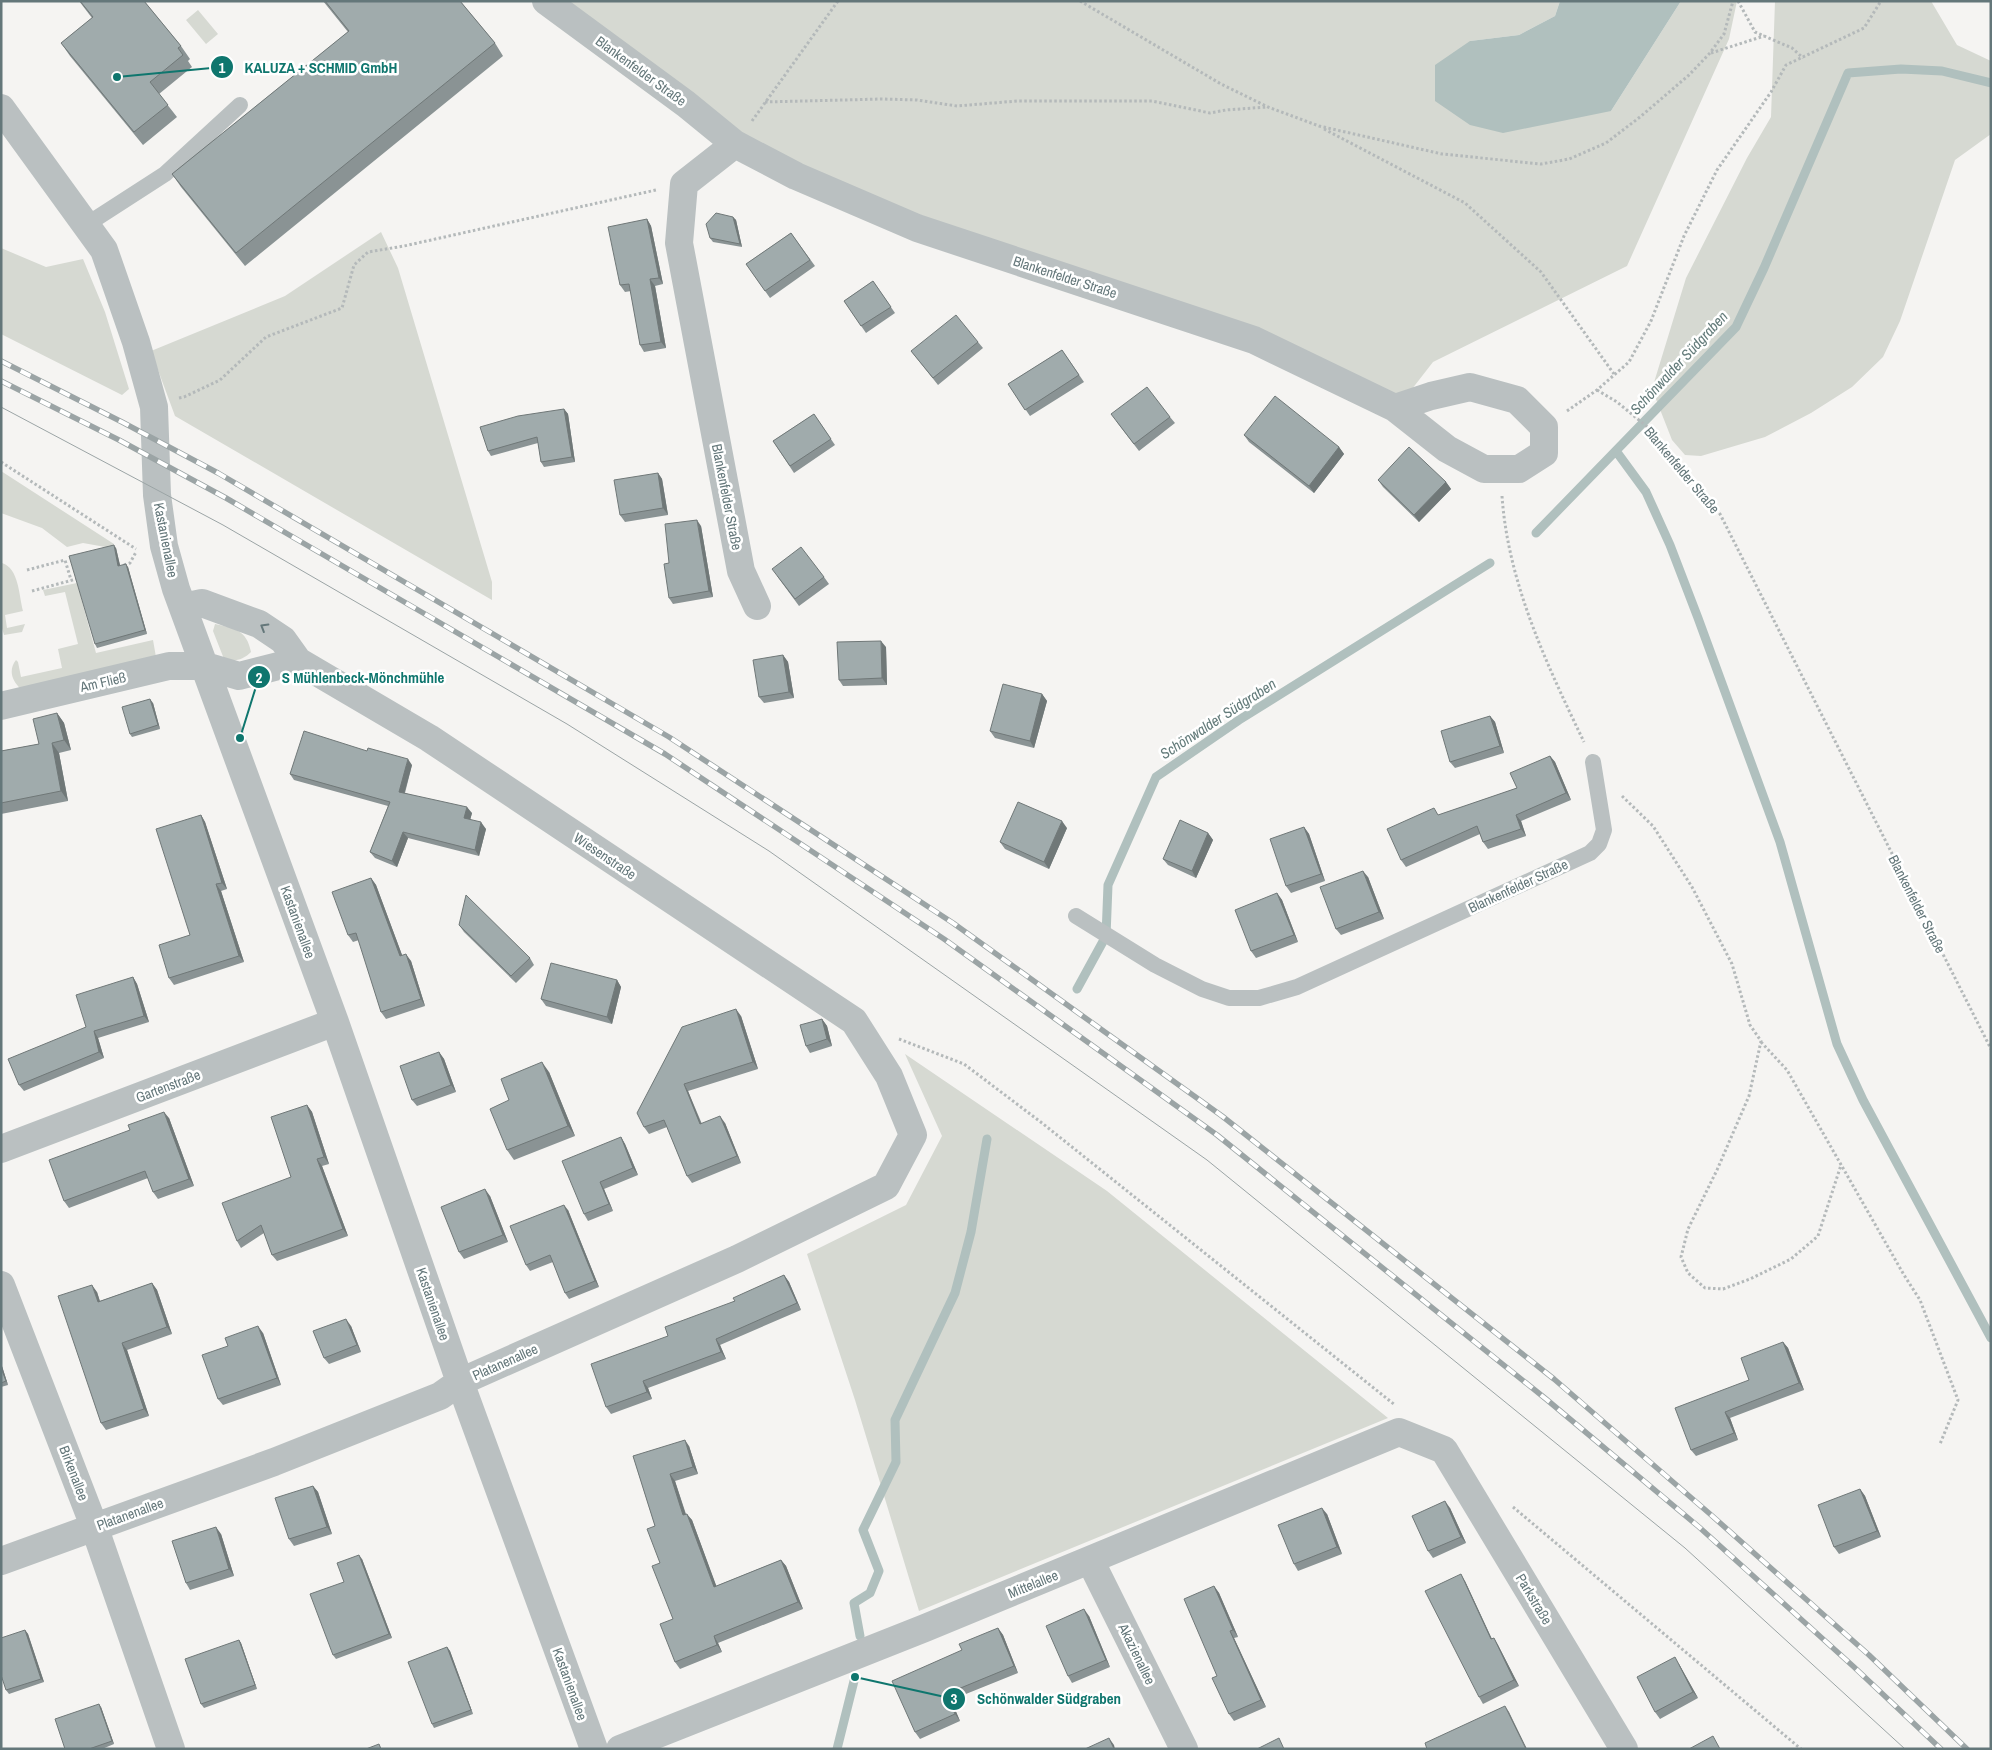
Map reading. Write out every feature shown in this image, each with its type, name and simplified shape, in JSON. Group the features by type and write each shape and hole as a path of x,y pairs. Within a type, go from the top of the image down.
{"street":[{"name":"Blankenfelder Straße","path":"546,1 686,104 735,144 796,176 917,228 1254,340 1395,408 1447,449 1484,469 1519,469 1544,453 1544,428"},
{"name":"Kastanienallee","path":"1,108 104,250 136,342 154,407 156,495 164,546 182,607 206,666 335,1022 460,1382 594,1749"},
{"path":"684,184 735,144"},
{"name":"Blankenfelder Straße","path":"684,184 679,244 741,570 757,606"},
{"path":"1395,408 1431,396 1470,388 1517,400 1544,428"},
{"name":"Wiesenstraße","path":"182,607 202,603 259,624 283,640 298,661 429,738 854,1021 889,1076"},
{"path":"206,666 239,676 298,661"},
{"name":"Am Fließ","path":"1,706 169,666 206,666"},
{"name":"Gartenstraße","path":"1,1149 335,1022"},
{"name":"Platanenallee","path":"1,1561 283,1458 440,1396 460,1382 737,1259 886,1186 913,1135 889,1076"},
{"name":"Birkenallee","path":"1,1284 94,1526 172,1749"},
{"name":"Mittelallee","path":"620,1749 925,1628 1399,1432 1444,1450"},
{"name":"Parkstraße","path":"1444,1450 1624,1749"},
{"name":"Akazienallee","path":"1090,1560 1184,1749"}],"lane":[{"path":"86,225 165,174 240,106"},
{"name":"Blankenfelder Straße","path":"1076,916 1155,965 1202,989 1229,998 1259,998 1297,987 1590,854 1599,844 1604,830 1593,762"}],"path":[{"path":"735,144 838,1"},
{"path":"1080,1 1222,84 1268,107 1319,126 1442,154 1541,164 1569,159 1606,143 1640,118 1689,75 1710,53 1724,34 1733,1"},
{"path":"1738,1 1755,32 1792,48 1802,58"},
{"path":"1544,428 1598,390 1628,362 1651,321 1684,236 1717,170 1772,92 1786,66 1864,28 1881,1"},
{"path":"1710,53 1764,36"},
{"path":"765,102 882,99 917,100 957,106 1017,101 1152,101 1210,113 1268,107"},
{"path":"1319,126 1465,204 1541,272 1614,374"},
{"path":"154,407 173,398 184,397 220,380 266,337 342,308 354,265 368,252 404,246 684,184"},
{"name":"Blankenfelder Straße","path":"1598,390 1617,402 1652,430 1720,514 1991,1049"},
{"path":"1,462 137,549 130,563 122,566"},
{"path":"1500,469 1504,528 1525,604 1554,680 1593,762 1616,790 1653,826 1692,887 1732,964 1750,1026 1787,1070 1920,1300 1958,1400 1940,1444"},
{"path":"27,570 65,560 71,580"},
{"path":"32,591 88,575"},
{"path":"854,1021 964,1064 1042,1123 1403,1411"},
{"path":"1761,1041 1749,1096 1717,1170 1688,1229 1681,1257 1688,1273 1705,1288 1723,1289 1750,1279 1791,1259 1818,1236 1841,1165"},
{"path":"1512,1506 1801,1749"}],"shaded area":[{"path":"546,1 1560,1 1555,16 1519,35 1470,41 1611,111 1681,1 1737,1 1729,39 1627,266 1433,362 1398,407 797,171"},
{"path":"1560,1 1681,1 1611,111 1503,133 1470,125 1435,101 1435,65 1470,41 1519,35 1555,16"},
{"path":"1775,1 1931,1 1957,45 1991,61 1991,134 1955,160 1900,321 1883,357 1852,387 1811,413 1765,437 1701,456 1685,455 1672,440 1652,389 1686,278 1747,158 1771,117"},
{"path":"198,10 218,34 206,44 186,20"},
{"path":"381,232 398,268 492,582 492,600 175,416 151,351 285,296"},
{"path":"1,248 46,267 83,259 105,312 129,389 122,395 1,334"},
{"path":"1,471 114,544 111,548 83,543 67,547 42,528 1,513"},
{"path":"2,563 12,570 15,576 23,611 5,615 7,628 25,624 22,632 4,635 1,625"},
{"path":"77,583 96,653 153,640 156,657 21,689 12,675 12,668 16,660 21,677 62,668 58,649 78,644 65,592 45,596 43,590"},
{"path":"215,624 239,631 246,639 251,652 239,660 224,659 213,631"},
{"path":"905,1054 1107,1191 1388,1418 919,1611 855,1400 807,1254 906,1205 942,1136"}],"building":[{"path":"80,1 144,1 181,46 178,48 183,55 150,82 168,105 134,132 61,43 93,17"},
{"path":"325,1 460,1 495,43 236,253 172,174 349,31"},
{"path":"716,213 733,217 740,244 710,238 706,224"},
{"path":"647,219 659,278 650,279 661,342 640,345 629,284 620,285 608,227"},
{"path":"791,233 810,260 765,291 746,264"},
{"path":"873,281 891,307 861,326 844,301"},
{"path":"956,315 978,342 933,378 911,351"},
{"path":"1062,350 1079,375 1025,410 1008,384"},
{"path":"1147,387 1170,417 1134,444 1111,414"},
{"path":"1275,396 1339,447 1309,486 1244,435"},
{"path":"564,409 572,457 541,462 537,437 488,451 480,427 518,416"},
{"path":"814,414 831,439 790,466 773,441"},
{"path":"1409,447 1446,482 1414,515 1378,480"},
{"path":"658,473 663,508 620,515 614,480"},
{"path":"697,520 709,591 669,598 664,564 669,563 665,524"},
{"path":"114,545 118,566 126,564 145,630 95,644 69,556"},
{"path":"801,547 824,577 795,599 772,569"},
{"path":"881,641 882,678 839,680 837,642"},
{"path":"783,655 789,692 759,697 753,660"},
{"path":"1003,684 1042,694 1030,741 990,731"},
{"path":"150,699 158,725 130,734 122,707"},
{"path":"57,713 64,740 52,743 61,791 1,803 1,751 39,744 33,719"},
{"path":"1490,716 1500,746 1450,762 1441,731"},
{"path":"304,731 367,751 368,748 408,759 399,792 467,807 464,818 481,822 475,850 403,832 392,861 370,852 390,802 290,774"},
{"path":"1550,756 1566,793 1516,815 1521,829 1483,842 1477,826 1401,860 1387,829 1434,808 1438,815 1517,788 1510,773"},
{"path":"1018,802 1062,821 1044,862 1000,842"},
{"path":"201,815 222,883 216,884 239,956 169,978 159,945 190,935 156,829"},
{"path":"1180,820 1208,833 1192,871 1163,859"},
{"path":"1304,827 1321,874 1286,886 1270,839"},
{"path":"1363,871 1379,912 1336,929 1320,887"},
{"path":"371,878 400,956 406,954 421,999 381,1012 356,933 348,935 332,892"},
{"path":"1277,893 1294,935 1251,951 1235,910"},
{"path":"466,895 530,958 511,976 459,925"},
{"path":"551,963 617,980 607,1017 541,999"},
{"path":"133,977 144,1016 94,1031 99,1052 19,1085 8,1059 86,1027 76,995"},
{"path":"736,1009 753,1062 684,1084 700,1124 720,1116 737,1156 687,1176 664,1120 644,1127 637,1113 682,1027"},
{"path":"822,1019 827,1039 806,1046 800,1025"},
{"path":"439,1052 451,1085 412,1100 400,1066"},
{"path":"542,1062 568,1126 507,1150 490,1109 509,1100 501,1079"},
{"path":"307,1105 324,1157 317,1159 343,1229 272,1255 261,1225 237,1241 222,1203 291,1177 271,1117"},
{"path":"164,1112 189,1179 153,1192 145,1171 64,1201 49,1160 130,1130 128,1125"},
{"path":"621,1137 633,1168 600,1182 609,1204 584,1214 562,1161"},
{"path":"485,1189 503,1235 459,1252 441,1207"},
{"path":"564,1205 595,1281 565,1293 550,1255 526,1265 510,1226"},
{"path":"784,1275 797,1303 716,1339 721,1352 643,1381 647,1392 606,1407 591,1364 668,1336 665,1327 735,1301 733,1298"},
{"path":"152,1283 167,1327 122,1343 144,1409 101,1423 58,1296 92,1285 98,1302"},
{"path":"346,1319 357,1345 324,1358 313,1331"},
{"path":"258,1326 277,1378 218,1399 202,1355 228,1346 225,1338"},
{"path":"1783,1342 1799,1383 1725,1412 1734,1433 1691,1450 1675,1408 1749,1380 1741,1358"},
{"path":"1,1368 6,1381 1,1383"},
{"path":"685,1440 693,1467 670,1474 683,1515 687,1514 714,1587 781,1560 798,1602 714,1636 717,1645 675,1662 660,1624 673,1619 652,1566 660,1563 647,1529 655,1526 633,1456"},
{"path":"313,1486 327,1527 289,1539 275,1498"},
{"path":"1860,1489 1877,1531 1834,1547 1818,1505"},
{"path":"1445,1501 1461,1537 1428,1551 1412,1516"},
{"path":"1322,1508 1337,1547 1294,1564 1278,1525"},
{"path":"216,1527 229,1569 186,1583 172,1541"},
{"path":"359,1555 389,1634 333,1655 310,1594 344,1582 337,1563"},
{"path":"1461,1574 1491,1639 1494,1638 1514,1680 1479,1697 1425,1591"},
{"path":"1214,1586 1233,1630 1230,1631 1261,1700 1229,1714 1212,1678 1217,1676 1184,1599"},
{"path":"1084,1609 1106,1660 1068,1676 1046,1626"},
{"path":"998,1628 1014,1666 946,1694 955,1714 915,1732 892,1681 962,1650 959,1644"},
{"path":"25,1630 41,1679 6,1690 1,1675 1,1638"},
{"path":"239,1640 255,1685 201,1704 185,1659"},
{"path":"447,1647 471,1710 432,1724 408,1662"},
{"path":"1675,1657 1693,1692 1655,1712 1637,1677"},
{"path":"99,1704 112,1741 89,1749 65,1749 55,1719"},
{"path":"1505,1706 1526,1749 1427,1749 1425,1743"},
{"path":"1713,1736 1720,1749 1689,1749"},
{"path":"1109,1738 1114,1749 1085,1749"},
{"path":"1279,1738 1284,1749 1257,1749"},
{"path":"379,1744 381,1749 366,1749"}],"waterway":[{"name":"Schönwalder Südgraben","path":"1536,533 1736,327 1764,268 1848,73 1901,69 1942,71 1991,83"},
{"path":"1616,451 1646,492 1670,545 1698,618 1780,842 1837,1044 1863,1100 1991,1338"},
{"name":"Schönwalder Südgraben","path":"1077,989 1106,936 1108,885 1156,777 1239,720 1490,563"},
{"name":"Schönwalder Südgraben","path":"860,1636 854,1603 870,1593 879,1571 863,1530 896,1462 895,1420 955,1293 971,1232 987,1139"},
{"name":"Schönwalder Südgraben","path":"837,1749 855,1677"}],"tram line":[{"path":"1,407 223,525 567,724 769,851 1207,1160 1685,1548 1905,1749"}],"railway":[{"path":"1,361 218,473 669,737 953,923 1222,1116 1554,1379 1869,1655 1967,1749"},
{"path":"1,381 119,440 226,498 665,754 944,939 1217,1135 1546,1399 1699,1527 1854,1667 1941,1749"}],"place":[{"name":"KALUZA + SCHMID GmbH","path":"117,77"},
{"name":"S Mühlenbeck-Mönchmühle","path":"240,738"},
{"name":"Schönwalder Südgraben","path":"855,1677"}]}
